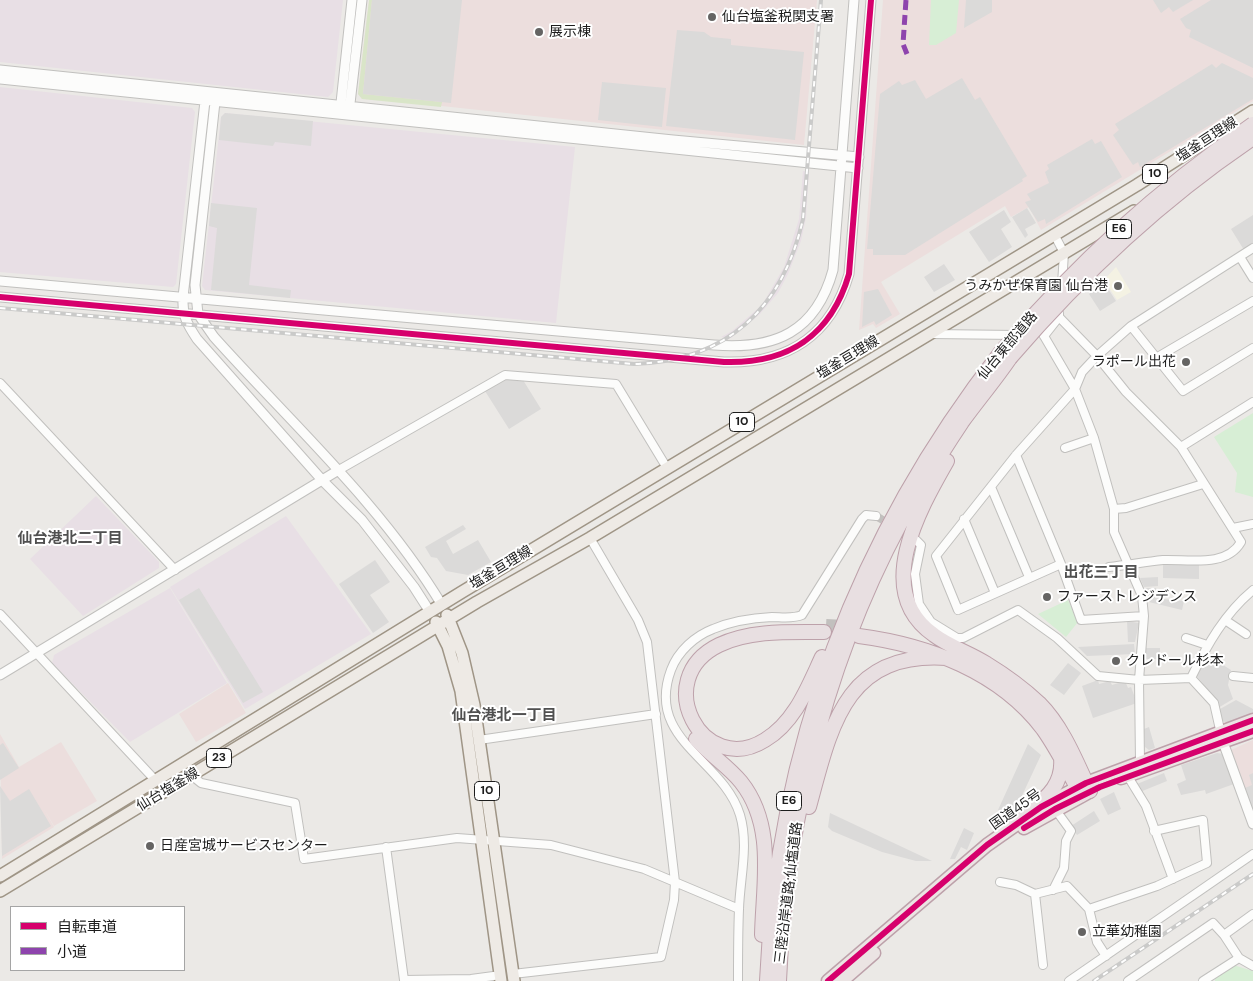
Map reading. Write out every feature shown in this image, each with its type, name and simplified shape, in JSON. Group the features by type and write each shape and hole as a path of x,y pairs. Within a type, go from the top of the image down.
{"highway":[{"name":"仙台東部道路","path":"853,632 877,572 915,497 962,423 1050,296 1139,210 1253,124"},
{"name":"仙台東部道路","path":"853,632 882,537 924,462 972,390 1006,358 1106,254 1189,184 1253,138"},
{"path":"1006,358 967,426 914,527 905,560 903,586 912,612 933,635 987,664 1038,703 1054,720 1084,789"},
{"path":"771,978 763,828 754,804 741,782 699,742 684,722 678,701 680,680 688,662 702,648 726,635 775,626 825,629 754,635 733,640 709,651 694,667 685,691 688,713 695,726 714,742 734,748 764,741 780,729 804,694 857,576 882,537"},
{"path":"853,632 963,652"},
{"path":"853,632 910,644 948,658 1008,693 1031,714 1084,789"},
{"name":"三陸沿岸道路;仙塩道路","path":"771,978 796,825 817,734 853,632"},
{"path":"771,978 805,823 823,758 843,707 857,687 885,666 910,658 948,658"},
{"name":"国道45号","path":"842,981 994,851 1028,825 1084,789 1145,771 1222,737 1253,720"},
{"name":"国道45号","path":"828,981 987,845 1018,822 1140,762 1222,737 1253,731"},
{"path":"1018,822 1058,784 1061,775 1061,757"}],"main road":[{"name":"塩釜亘理線","path":"430,612 1137,185 1253,111"},
{"name":"塩釜亘理線","path":"438,627 931,334 1253,138"},
{"name":"10","path":"442,604 467,675 480,740 513,977"},
{"name":"10","path":"430,612 448,646 461,691 501,978"},
{"name":"仙台塩釜線","path":"0,876 430,612"},
{"name":"仙台塩釜線","path":"0,891 438,627"}],"street":[{"path":"345,111 352,0"},
{"path":"345,111 362,0"},
{"path":"0,281 714,345 762,345 799,327 824,296 833,270 843,166 854,0"},
{"path":"0,297 724,362 762,360 795,349 814,334 838,305 849,274 871,0"},
{"path":"0,70 208,97 215,102 345,111 858,157"},
{"path":"0,79 345,111 858,168"},
{"path":"208,97 183,297 183,313 197,339 390,554 430,612"},
{"path":"215,102 194,298 198,314 205,327 401,542 442,604"},
{"path":"1044,336 1059,317 1064,254 1054,234"},
{"path":"1061,564 958,610 936,556 1016,455 1075,389 1082,372 1098,356 1131,326 1253,248"},
{"path":"1240,257 1253,278"},
{"path":"1156,358 1253,301"},
{"path":"1059,317 1098,356 1126,392 1180,447 1242,542 1231,554 1198,562 1164,560 1109,567"},
{"path":"1131,326 1183,391 1253,348"},
{"path":"931,334 1044,336"},
{"path":"1044,336 1075,389 1094,438 1114,509 1114,532 1142,596 1144,616 1139,680 1140,762"},
{"path":"0,675 337,471 505,375 616,384 667,468"},
{"path":"0,383 175,570"},
{"path":"1180,447 1253,402"},
{"path":"1065,448 1094,438"},
{"path":"1016,455 1061,564 1081,620 1144,616"},
{"path":"1114,509 1126,508 1203,484"},
{"path":"991,487 1029,577"},
{"path":"738,981 739,909 744,846 740,814 725,786 684,744 675,731 666,708 670,674 678,655 700,635 711,629 740,620 802,615 862,518 866,515 876,516"},
{"path":"964,519 995,593"},
{"path":"1233,528 1253,524"},
{"path":"513,977 661,957 674,900 675,882 656,714 644,635 638,620 590,538"},
{"path":"916,540 921,545 915,574 919,604 931,622 938,627 960,638 1018,610 1057,638 1098,676 1139,680 1192,678"},
{"path":"1192,678 1207,645 1239,602 1253,590"},
{"path":"0,614 156,781"},
{"path":"1225,620 1246,634"},
{"path":"1186,638 1207,645"},
{"path":"1233,676 1253,678"},
{"path":"1192,678 1214,703 1222,737 1253,824"},
{"path":"480,740 656,714"},
{"path":"191,775 201,783 294,803 304,859 457,838 551,845 644,869 739,909"},
{"path":"1127,775 1146,806 1173,879"},
{"path":"1053,890 1064,868 1066,840 1071,831 1055,809"},
{"path":"1089,909 1173,879 1207,863 1203,820 1154,831"},
{"path":"386,847 404,980 501,978"},
{"path":"1069,981 1253,854"},
{"path":"1000,882 1016,885 1035,894 1067,886 1089,909 1097,942 1106,956"},
{"path":"1035,894 1043,965"},
{"path":"1224,935 1253,914"},
{"path":"1132,980 1213,924 1224,935 1238,958 1253,966"},
{"path":"1204,980 1238,958"}],"shaded area":[{"path":"0,0 343,0 333,92 328,97 0,62"},
{"path":"369,0 817,0 804,145 362,99 358,94"},
{"path":"372,0 462,0 451,103 363,94"},
{"path":"883,0 1253,0 1253,101 1041,230 1029,207 1011,217 1005,206 881,282 900,314 876,328 873,324 859,330"},
{"path":"966,0 992,0 992,12 964,28"},
{"path":"1153,0 1193,0 1173,12 1169,7 1161,13"},
{"path":"1211,0 1253,0 1253,68 1189,37 1191,30 1186,28 1180,19"},
{"path":"677,30 704,32 711,37 731,39 731,45 804,52 795,140 666,126"},
{"path":"1222,63 1253,78 1253,99 1140,167 1138,162 1133,165 1113,135 1119,130 1115,124 1212,64 1216,68"},
{"path":"962,78 975,100 980,97 1027,176 1022,179 1023,181 905,255 873,255 873,249 867,249 880,94 899,81 902,85 915,80 926,99"},
{"path":"602,82 666,88 662,127 598,120"},
{"path":"0,87 192,108 195,112 176,284 173,287 0,272"},
{"path":"225,113 575,147 556,323 205,290 202,286 221,117"},
{"path":"225,113 313,121 311,146 275,142 273,146 219,140 221,117"},
{"path":"1092,139 1095,144 1101,141 1122,177 1046,224 1045,219 1038,222 1025,202 1031,200 1027,194 1049,183 1045,172 1049,169 1047,165"},
{"path":"803,171 809,172 806,218 801,241 788,274 778,293 760,314 731,338 721,337 732,331 762,305 784,267 799,219"},
{"path":"211,203 257,208 249,285 291,290 290,298 211,290 217,228 209,226"},
{"path":"1027,208 1036,223 1025,229 1028,235 1025,238 1012,217"},
{"path":"1004,210 1011,222 1001,229 1012,247 989,262 969,232"},
{"path":"1253,215 1253,244 1244,250 1231,229"},
{"path":"944,264 955,280 934,292 924,277"},
{"name":"うみかぜ保育園 仙台港","path":"1116,267 1131,292 1117,300 1104,280"},
{"path":"1103,281 1116,301 1100,311 1089,294"},
{"path":"878,289 892,315 876,325 874,321 862,327 864,292"},
{"path":"506,378 523,380 541,409 509,429 485,391"},
{"path":"96,496 159,562 159,568 83,616 30,559"},
{"path":"286,516 371,634 245,709 170,587"},
{"path":"463,525 466,529 446,541 453,554 478,540 491,562 468,575 446,571 437,558 431,557 425,547"},
{"path":"375,560 390,582 370,595 389,622 373,633 339,584"},
{"path":"1163,564 1199,565 1199,579 1163,578"},
{"path":"1158,577 1158,586 1144,587 1140,578"},
{"path":"170,588 227,683 130,742 52,663 54,655"},
{"path":"199,588 263,692 243,703 179,600"},
{"path":"1144,588 1156,588 1155,598 1184,601 1182,610 1149,602"},
{"path":"1127,621 1139,623 1135,642 1128,642"},
{"path":"1134,644 1135,654 1087,656 1078,647"},
{"path":"1145,648 1160,648 1160,659 1145,659"},
{"path":"1207,655 1231,670 1228,685 1233,699 1218,708 1216,700 1196,675"},
{"path":"1068,663 1081,673 1064,695 1050,685"},
{"path":"1098,680 1099,684 1110,681 1112,685 1125,681 1128,688 1131,687 1137,703 1093,718 1082,686"},
{"path":"228,683 246,713 196,742 179,714"},
{"path":"1236,700 1253,709 1253,713 1228,723 1222,721 1220,709"},
{"path":"1149,727 1155,748 1149,750 1145,747 1144,729"},
{"path":"0,734 19,767 61,742 97,801 54,826 44,809 54,827 2,859"},
{"path":"1253,740 1253,802 1250,803 1231,750"},
{"path":"3,743 19,768 0,780 0,745"},
{"path":"1028,744 1041,755 1012,817 998,810"},
{"path":"1217,753 1224,754 1234,784 1206,794 1205,790 1181,795 1177,784 1186,780 1181,765"},
{"path":"1164,773 1167,781 1140,792 1137,784"},
{"path":"1253,773 1253,811 1245,788 1252,785 1249,775"},
{"path":"0,786 10,801 29,789 51,826 2,856"},
{"path":"1114,792 1121,809 1108,815 1100,799"},
{"path":"1094,811 1100,821 1077,835 1071,826"},
{"path":"830,813 932,861 916,861 882,852 832,831 828,827"},
{"path":"964,828 974,833 967,850 961,847 955,859 950,859"}],"green space":[{"path":"369,0 372,0 363,94 442,102 441,107 362,99 358,94"},
{"path":"931,0 959,0 956,33 936,45 929,45"},
{"path":"1253,413 1253,497 1235,492 1237,473 1214,437"},
{"path":"1068,600 1078,622 1066,637 1038,614"},
{"path":"1233,965 1253,971 1253,981 1215,981 1215,978"}],"tunnel":[{"path":"876,516 913,538"},
{"path":"826,626 862,628"}],"railway":[{"path":"0,308 634,364 667,361 697,353 723,340 746,324 765,303 781,279 794,251 803,219 821,0"},
{"path":"1094,981 1253,874"}],"marked path":[{"path":"906,0 903,44 907,54"}],"cycle path":[{"path":"0,297 724,362 768,358 803,342 818,330 831,314 841,296 849,274 871,0"},
{"path":"828,981 987,845 1041,807 1086,783 1253,720"},
{"path":"1024,828 1055,809 1100,787 1253,731"}],"place":[{"name":"仙台塩釜税関支署","path":"712,17"},
{"name":"展示棟","path":"539,32"},
{"name":"うみかぜ保育園 仙台港","path":"1118,286"},
{"name":"ラポール出花","path":"1186,362"},
{"name":"ファーストレジデンス","path":"1047,597"},
{"name":"クレドール杉本","path":"1116,661"},
{"name":"日産宮城サービスセンター","path":"150,846"},
{"name":"立華幼稚園","path":"1082,932"}],"district":[{"name":"仙台港北二丁目","path":"70,539"},
{"name":"出花三丁目","path":"1101,573"},
{"name":"仙台港北一丁目","path":"504,716"}]}
